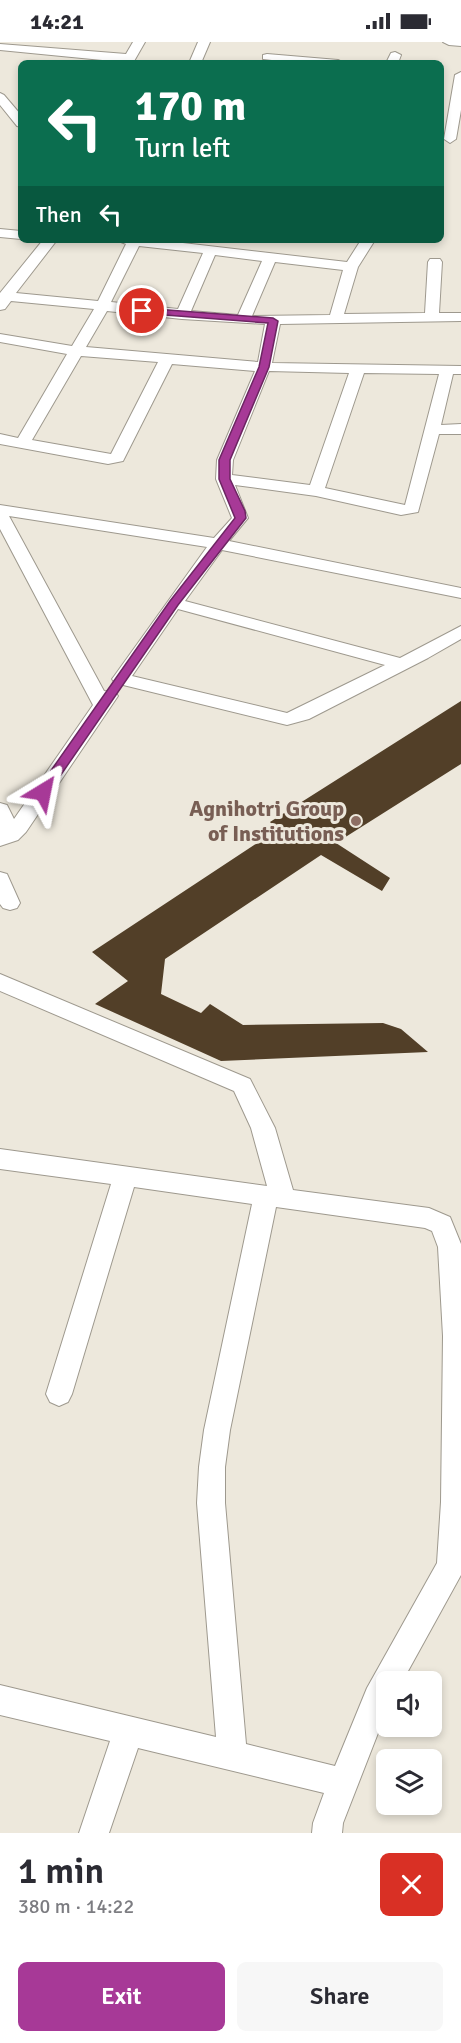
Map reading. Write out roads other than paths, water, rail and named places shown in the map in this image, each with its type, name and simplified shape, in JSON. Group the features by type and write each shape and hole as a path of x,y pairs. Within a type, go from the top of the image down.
{"street":[{"path":"129,60 139,42"},
{"path":"196,60 204,42"},
{"path":"266,60 274,42"},
{"path":"449,42 461,43"},
{"path":"0,63 9,46 120,60"},
{"path":"451,140 461,79"},
{"path":"0,97 18,119"},
{"path":"444,108 456,109"},
{"path":"0,233 18,235"},
{"path":"3,302 48,243"},
{"path":"23,442 102,307 127,243"},
{"path":"143,243 351,267"},
{"path":"336,319 351,267 366,243"},
{"path":"182,315 210,252"},
{"path":"243,320 270,258"},
{"path":"432,318 435,262"},
{"path":"0,280 16,282"},
{"path":"3,302 102,307 273,321 461,317"},
{"path":"6,837 103,706 174,603 240,518 224,479 226,455 264,367 273,321"},
{"path":"0,338 77,351 264,367 454,370 433,429 412,509 401,510 316,491 224,479"},
{"path":"0,439 108,459 117,458 167,358"},
{"path":"316,491 358,368"},
{"path":"433,429 461,429"},
{"path":"0,512 218,544 461,593"},
{"path":"0,512 103,706"},
{"path":"174,603 401,664"},
{"path":"121,679 287,719 302,715 461,631"},
{"path":"0,810 6,837"},
{"path":"0,879 10,903"},
{"path":"0,982 242,1085 267,1138 279,1188 217,1430 212,1467 211,1503 232,1756"},
{"path":"0,1159 429,1218 441,1224 450,1247 457,1295 455,1490 451,1566 377,1698 328,1823 327,1833"},
{"path":"59,1394 125,1177"},
{"path":"0,1700 344,1783"},
{"path":"94,1833 129,1730"}],"place":[{"name":"Agnihotri Group of Institutions","path":"356,821"}]}
